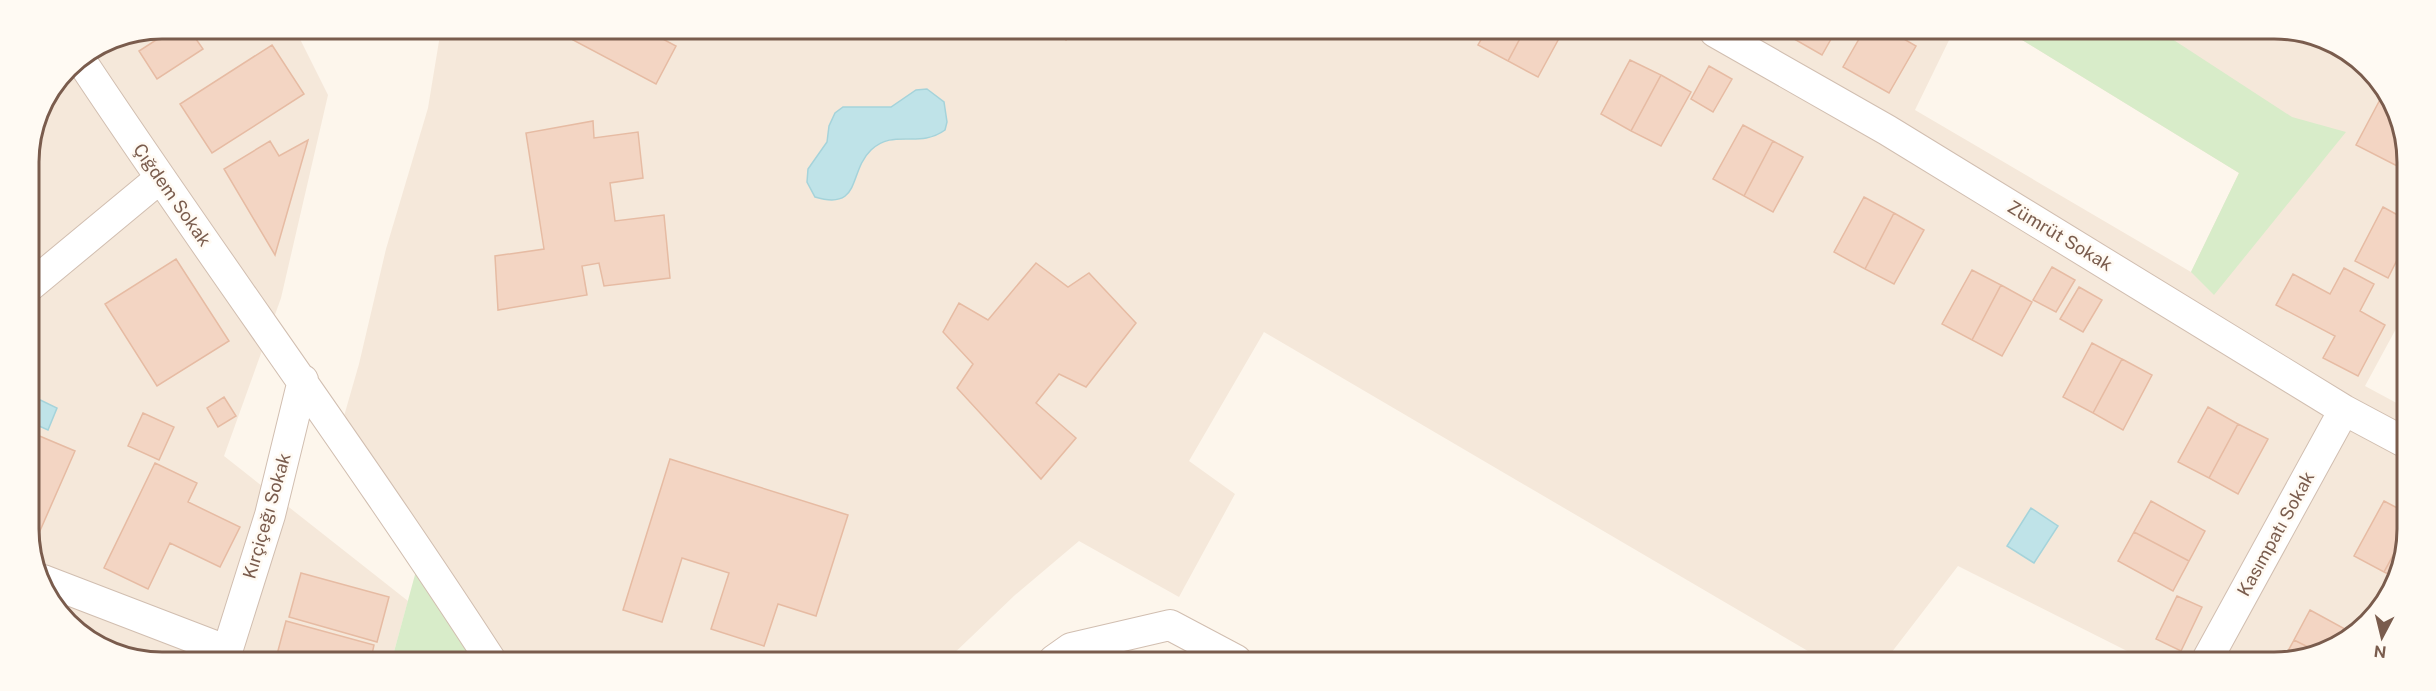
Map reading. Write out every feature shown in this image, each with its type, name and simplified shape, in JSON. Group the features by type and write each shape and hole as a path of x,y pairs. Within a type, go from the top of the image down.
{"street":[{"name":"Zümrüt Sokak","path":"1727,39 1887,130 2344,410 2397,438"},
{"name":"Çığdem Sokak","path":"85,66 159,179 303,380 485,652"},
{"path":"39,279 159,179"},
{"name":"Kırçiçeğı Sokak","path":"227,652 270,515 303,380"},
{"name":"Kasımpatı Sokak","path":"2211,652 2344,410"},
{"name":"Kırçiçeğı Sokak","path":"51,583 219,652"},
{"path":"1065,652 1071,648 1170,625 1221,652"}],"shaded area":[{"path":"300,39 328,95 281,298 224,456 408,601 394,652 154,652 122,645 93,631 75,616 55,591 41,553 39,529 39,154 43,130 55,100 81,69 107,52 130,43 146,40"},
{"path":"439,39 1950,39 1915,110 2191,272 2239,173 2020,39 2282,39 2298,41 2329,52 2349,64 2361,75 2381,100 2395,138 2397,327 2365,386 2397,403 2395,553 2381,591 2372,604 2369,607 2352,607 2352,624 2321,643 2290,651 2129,652 1958,566 1892,652 1810,652 1264,332 1189,461 1235,494 1179,597 1079,541 1015,595 955,652 493,652 340,430 359,364 386,249 428,108"}],"green space":[{"path":"2020,39 2172,39 2292,117 2346,132 2214,295 2191,272 2239,173"},
{"path":"422,549 500,652 394,652"}],"water":[{"path":"927,89 944,102 947,122 945,130 926,138 889,140 880,144 864,159 847,194 840,199 830,200 815,197 807,182 808,169 827,142 829,126 835,113 843,107 891,107 916,90"},
{"path":"39,399 57,408 48,430 39,426"},
{"path":"2031,508 2058,526 2034,563 2007,546"}],"building":[{"path":"157,39 162,39 196,39 203,49 157,79 139,51"},
{"path":"663,39 676,46 656,84 573,40"},
{"path":"1481,39 1520,39 1508,61 1478,45"},
{"path":"1520,39 1559,39 1538,77 1508,61"},
{"path":"1794,39 1831,39 1822,55"},
{"path":"1859,39 1904,39 1916,46 1889,93 1843,67"},
{"path":"272,45 304,94 212,153 180,104"},
{"path":"1630,60 1661,75 1631,131 1601,114"},
{"path":"1709,66 1732,79 1713,112 1691,99"},
{"path":"1661,75 1691,92 1661,146 1631,131"},
{"path":"2380,99 2395,138 2397,166 2356,145"},
{"path":"593,121 594,138 638,132 643,178 610,183 615,221 664,215 670,278 604,286 599,263 582,266 587,295 498,310 495,256 544,249 526,133"},
{"path":"1743,125 1773,141 1744,196 1713,179"},
{"path":"308,140 275,255 224,169 270,141 279,156"},
{"path":"1773,141 1803,157 1773,212 1744,196"},
{"path":"1864,197 1894,213 1865,269 1834,252"},
{"path":"2383,207 2397,215 2397,260 2388,278 2355,261"},
{"path":"1894,213 1924,230 1894,284 1865,269"},
{"path":"176,259 229,341 157,386 105,304"},
{"path":"1036,263 1068,287 1089,273 1136,323 1086,387 1059,374 1036,403 1076,438 1041,479 957,388 973,364 943,332 959,303 988,320"},
{"path":"2052,267 2075,280 2056,312 2033,300"},
{"path":"2344,268 2374,284 2360,311 2385,325 2358,376 2323,358 2335,336 2276,305 2293,274 2330,294"},
{"path":"1972,270 2001,285 1972,340 1942,324"},
{"path":"2001,285 2032,302 2002,356 1972,340"},
{"path":"2079,287 2102,300 2083,332 2060,319"},
{"path":"2092,343 2122,359 2093,413 2063,397"},
{"path":"2122,359 2152,375 2123,430 2093,413"},
{"path":"224,397 236,416 218,427 207,408"},
{"path":"2208,407 2238,424 2209,478 2178,462"},
{"path":"143,413 174,427 159,460 128,446"},
{"path":"2238,424 2268,439 2238,494 2209,478"},
{"path":"39,436 75,451 39,533"},
{"path":"670,459 848,515 816,616 778,604 764,646 711,629 729,573 682,558 662,622 623,610"},
{"path":"155,463 197,483 188,502 240,527 220,567 170,543 148,589 104,568"},
{"path":"2151,501 2205,531 2189,561 2134,532"},
{"path":"2384,501 2397,508 2395,551 2384,572 2354,556"},
{"path":"2134,532 2189,561 2173,591 2118,561"},
{"path":"2395,551 2388,574 2384,572"},
{"path":"301,573 389,597 377,642 289,617"},
{"path":"2177,596 2202,607 2181,651 2156,639"},
{"path":"2310,610 2345,629 2321,643 2308,647 2294,640"},
{"path":"286,621 374,645 372,652 278,652"},
{"path":"2294,640 2308,647 2306,648 2288,651"}]}
